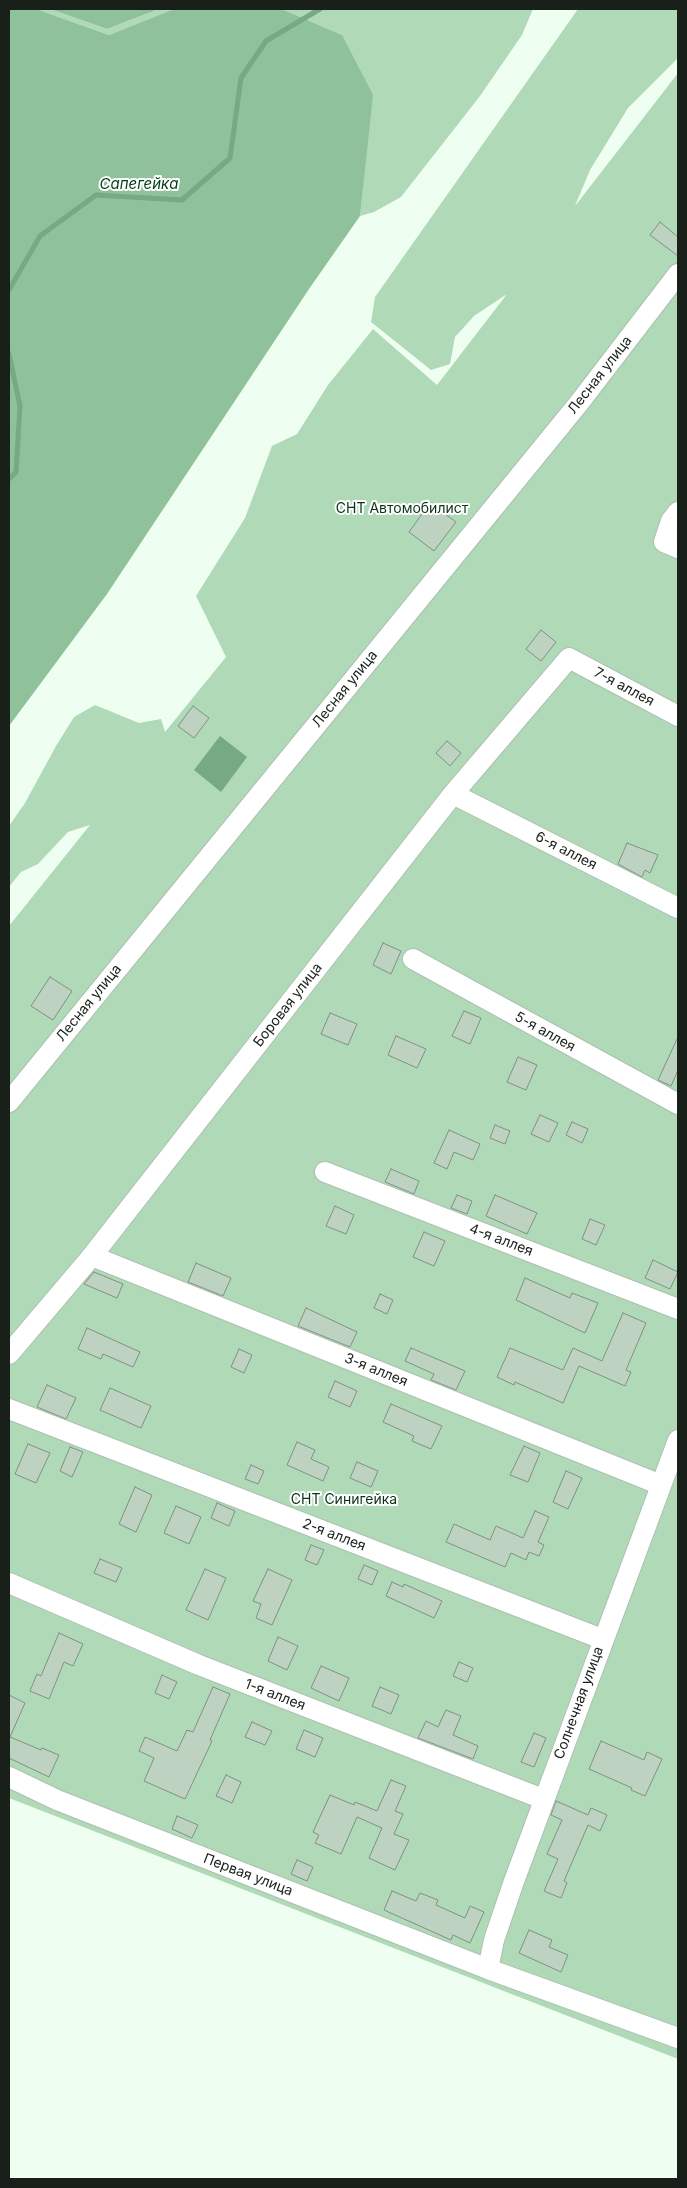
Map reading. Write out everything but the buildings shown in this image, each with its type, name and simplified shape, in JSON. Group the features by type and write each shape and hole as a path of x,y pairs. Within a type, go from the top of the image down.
{"street":[{"name":"Лесная улица","path":"9,1102 572,410 678,274"},
{"path":"671,545 671,521 678,512"},
{"name":"7-я аллея","path":"569,658 678,716"},
{"name":"Боровая улица","path":"9,1354 92,1256 453,794 569,658"},
{"name":"6-я аллея","path":"453,794 678,908"},
{"name":"5-я аллея","path":"413,959 678,1104"},
{"name":"4-я аллея","path":"325,1172 678,1308"},
{"name":"3-я аллея","path":"92,1256 661,1485"},
{"name":"2-я аллея","path":"9,1409 602,1639"},
{"name":"Солнечная улица","path":"488,1969 497,1930 543,1799 678,1440"},
{"name":"1-я аллея","path":"9,1583 199,1665 543,1799"},
{"name":"Первая улица","path":"9,1777 57,1800 488,1969 678,2038"}],"green space":[{"path":"36,9 50,9 107,29 159,9 174,9 109,35"},
{"path":"282,9 533,9 522,35 480,96 401,197 374,212 360,216 364,175 342,35"},
{"name":"СНТ Синигейка","path":"578,9 678,9 678,58 628,108 590,170 575,206 678,73 678,2059 9,1798 9,926 90,825 68,832 38,864 21,872 9,887 9,826 25,803 74,717 95,705 139,723 161,719 165,732 226,657 196,596 245,518 272,446 297,434 328,385 373,329 437,385 507,294 474,316 455,337 450,364 431,370 371,322 375,297"}],"shaded area":[{"path":"9,9 36,9 109,35 174,9 282,9 342,35 373,95 360,216 309,289 107,594 9,726"},
{"path":"50,9 159,9 107,29"},
{"path":"220,736 247,757 221,792 194,770"}],"waterway":[{"name":"Сапегейка","path":"9,290 40,236 96,195 182,200 230,158 241,78 266,41 320,9"},
{"name":"Сапегейка","path":"9,354 20,406 16,472 9,479"}],"park label":[{"name":"СНТ Автомобилист","path":"402,509"}]}
